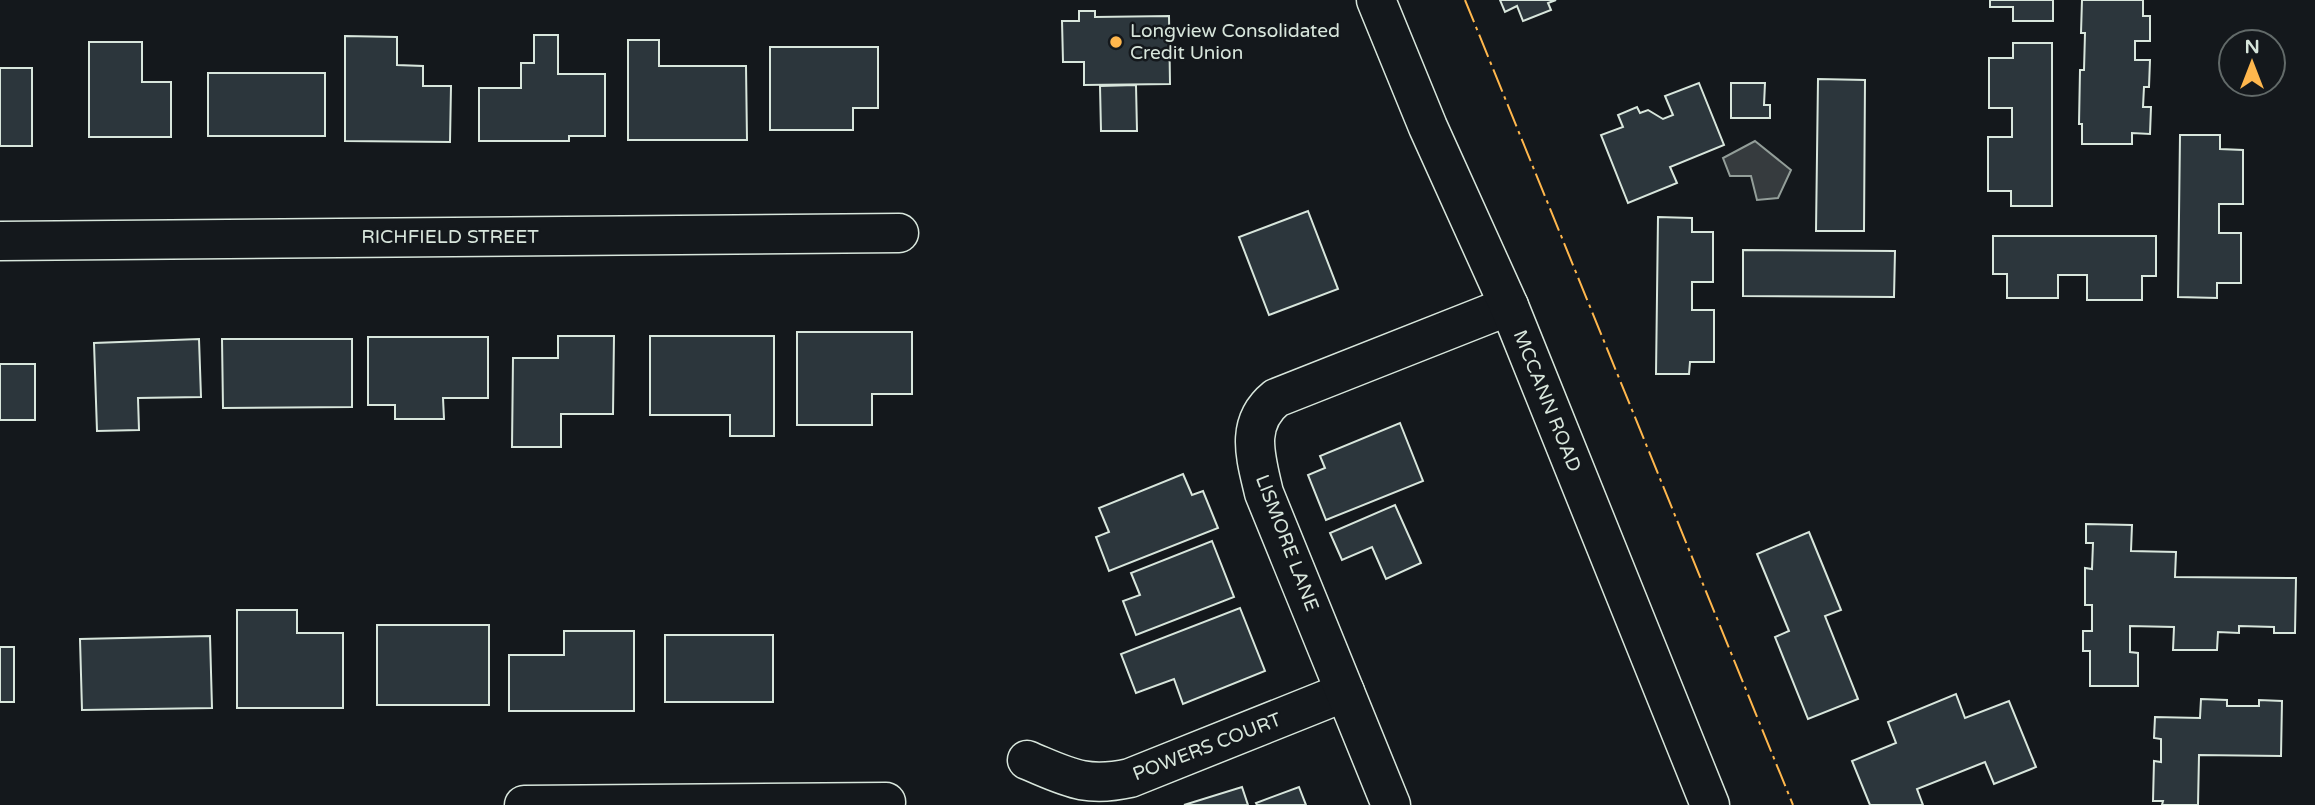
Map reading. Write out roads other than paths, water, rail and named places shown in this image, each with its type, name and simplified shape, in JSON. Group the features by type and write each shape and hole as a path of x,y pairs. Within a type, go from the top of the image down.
{"street":[{"name":"MCCANN ROAD","path":"1376,0 1428,127 1509,306 1710,805"},
{"name":"RICHFIELD STREET","path":"0,241 899,233"},
{"name":"LISMORE LANE","path":"1391,805 1264,493 1255,451 1258,417 1276,398 1509,306"},
{"name":"POWERS COURT","path":"1027,760 1077,781 1116,781 1130,778 1345,692"},
{"path":"524,805 886,802"}],"place":[{"name":"Longview Consolidated Credit Union","path":"1116,42"}]}
